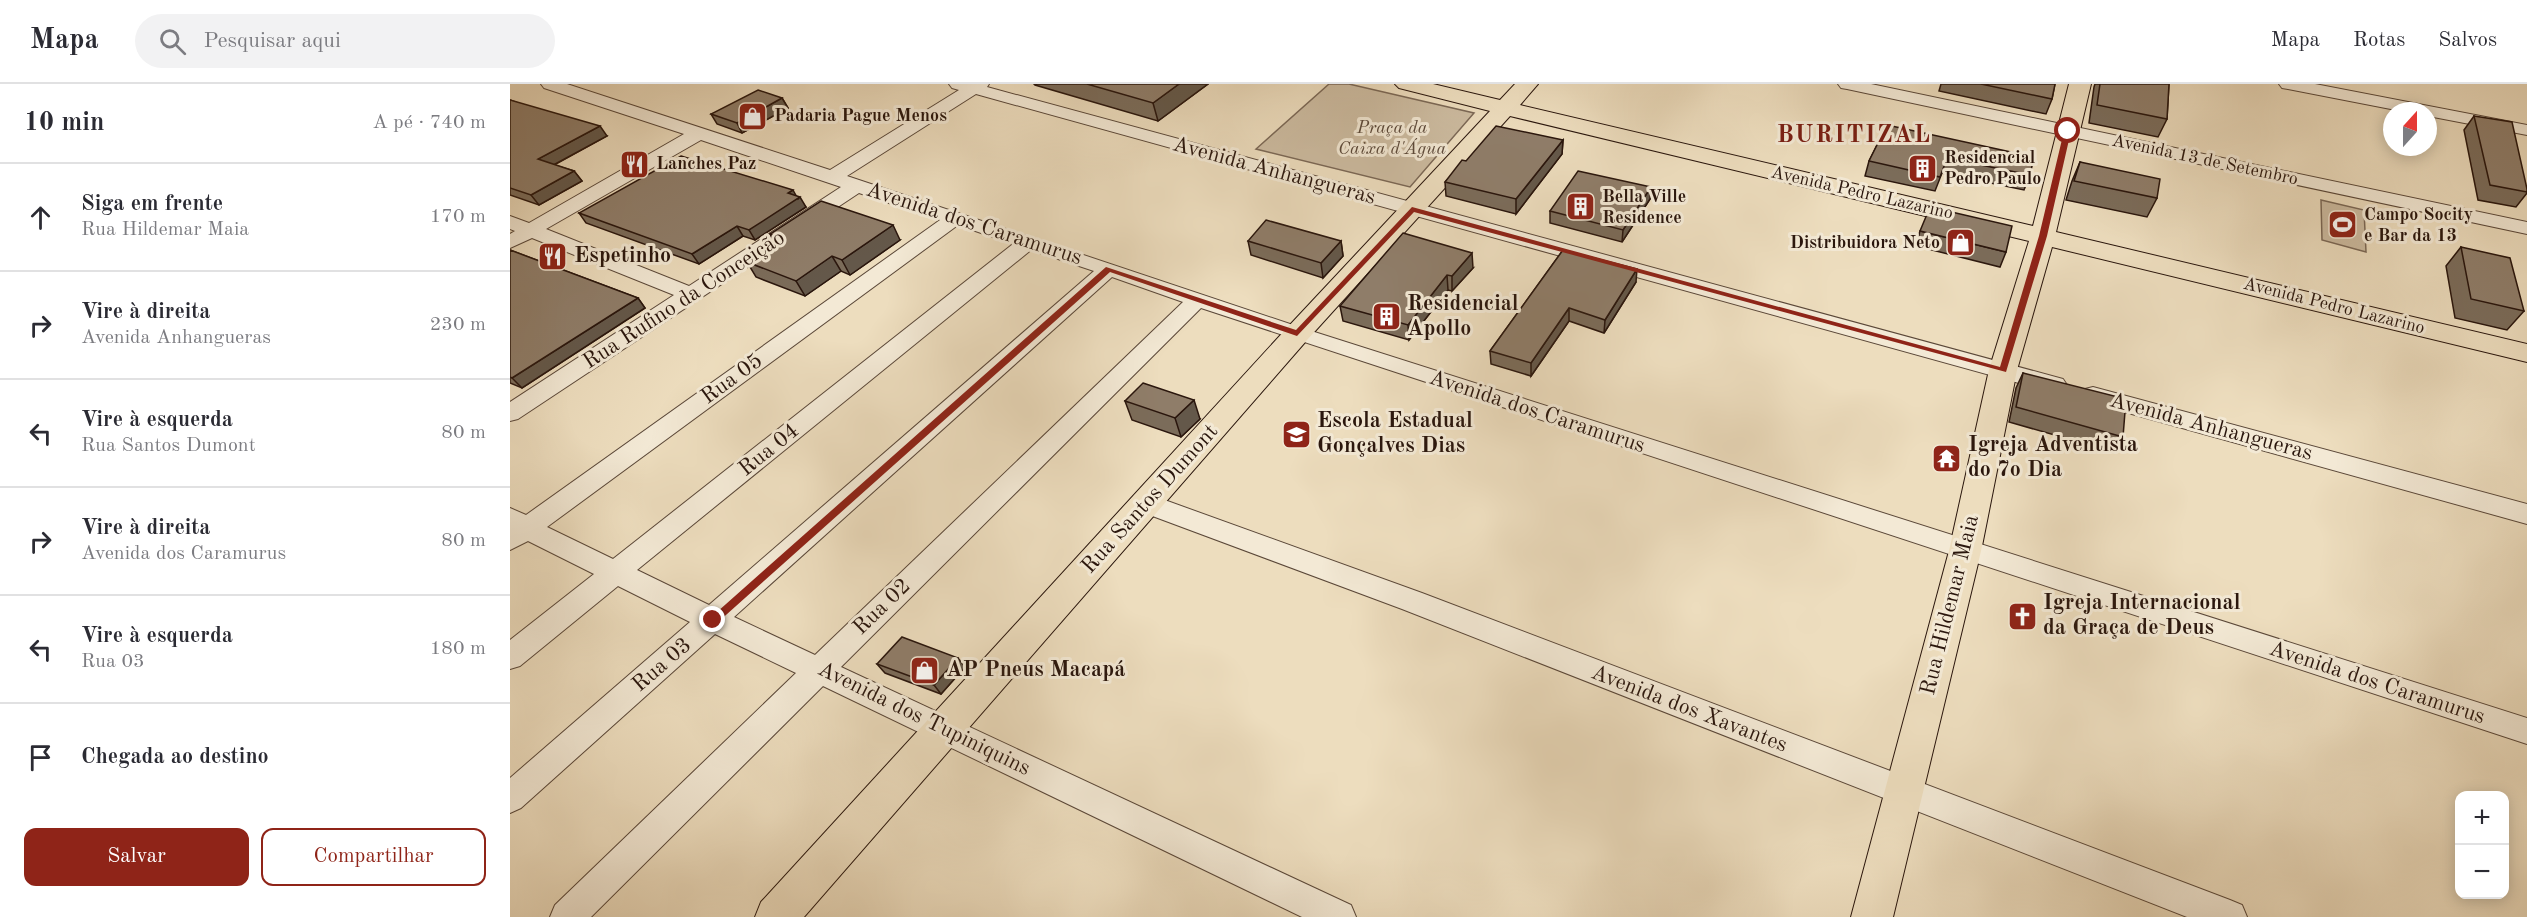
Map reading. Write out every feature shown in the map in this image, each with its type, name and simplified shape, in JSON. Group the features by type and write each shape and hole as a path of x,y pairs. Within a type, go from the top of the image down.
{"main road":[{"name":"Avenida Pedro Lazarino","path":"1406,84 2527,353"},
{"name":"Rua Santos Dumont","path":"776,917 1148,504 1297,334 1527,84"},
{"name":"Rua Hildemar Maia","path":"1872,917 1965,551 2003,370 2043,236 2080,84"}],"street":[{"name":"Avenida dos Caramurus","path":"550,84 1109,269 1297,334 2527,731"},
{"name":"Avenida 13 de Setembro","path":"1848,84 2527,228"},
{"path":"2289,84 2527,130"},
{"path":"832,177 970,86"},
{"name":"Avenida Anhangueras","path":"970,86 2527,514"},
{"path":"510,242 700,133"},
{"name":"Rua Rufino da Conceição","path":"510,413 856,185"},
{"name":"Rua 05","path":"515,528 954,218"},
{"path":"510,222 692,295"},
{"name":"Rua 04","path":"510,657 1028,242"},
{"name":"Rua 03","path":"510,798 1109,269"},
{"name":"Rua 02","path":"567,917 1198,299"},
{"name":"Avenida dos Xavantes","path":"1148,504 1412,602 2230,917"},
{"name":"Avenida dos Tupiniquins","path":"515,528 616,572 1339,917"}],"green space":[{"name":"Praça da Caixa d'Água","path":"1329,84 1349,84 1474,113 1410,187 1256,149"},
{"name":"Campo Socity e Bar da 13","path":"2321,200 2364,210 2366,252 2322,240"}],"building":[{"path":"1087,84 1179,84 1153,103"},
{"path":"1981,84 2055,84 2052,99"},
{"path":"2100,84 2169,84 2167,119 2097,105"},
{"path":"758,90 782,98 737,123 711,114"},
{"path":"510,100 600,126 538,159 574,171 531,195 510,188"},
{"path":"2474,116 2512,122 2527,192 2490,185"},
{"path":"1887,125 2034,157 2030,175 1947,158 1940,177 1869,161"},
{"path":"1496,126 1563,140 1516,199 1445,182 1462,160 1466,161"},
{"path":"681,156 793,190 788,193 800,197 749,230 737,226 692,254 579,213"},
{"path":"2080,162 2160,179 2157,198 2074,181"},
{"path":"1578,171 1651,187 1623,230 1550,211"},
{"path":"821,201 893,225 842,260 832,256 796,281 747,262 783,239 770,234"},
{"path":"1930,207 2012,226 2006,252 1920,231"},
{"path":"1266,220 1341,241 1321,263 1248,241"},
{"path":"1403,233 1472,253 1452,276 1447,275 1408,325 1340,306"},
{"path":"2461,247 2510,258 2524,311 2471,299"},
{"path":"510,250 638,298 512,378 510,377"},
{"path":"1563,250 1637,269 1605,320 1569,308 1531,363 1490,351"},
{"path":"2023,373 2126,399 2123,437 2016,407"},
{"path":"1143,383 1194,400 1175,418 1125,401"},
{"name":"AP Pneus Macapá","path":"902,637 958,658 934,685 877,664"}],"place":[{"name":"Padaria Pague Menos","path":"753,116"},
{"name":"Lanches Paz","path":"635,164"},
{"name":"Residencial Pedro Paulo","path":"1923,168"},
{"name":"Bella Ville Residence","path":"1581,207"},
{"name":"Campo Socity e Bar da 13","path":"2343,225"},
{"name":"Distribuidora Neto","path":"1961,243"},
{"name":"Espetinho","path":"553,256"},
{"name":"Residencial Apollo","path":"1386,317"},
{"name":"Escola Estadual Gonçalves Dias","path":"1296,434"},
{"name":"Igreja Adventista do 7o Dia","path":"1947,458"},
{"name":"Igreja Internacional da Graça de Deus","path":"2022,616"},
{"name":"AP Pneus Macapá","path":"925,670"}],"district":[{"name":"BURITIZAL","path":"1854,136"}],"route":[{"path":"713,620 1109,269 1297,334 1412,209 2003,370 2043,236 2068,131"}]}
